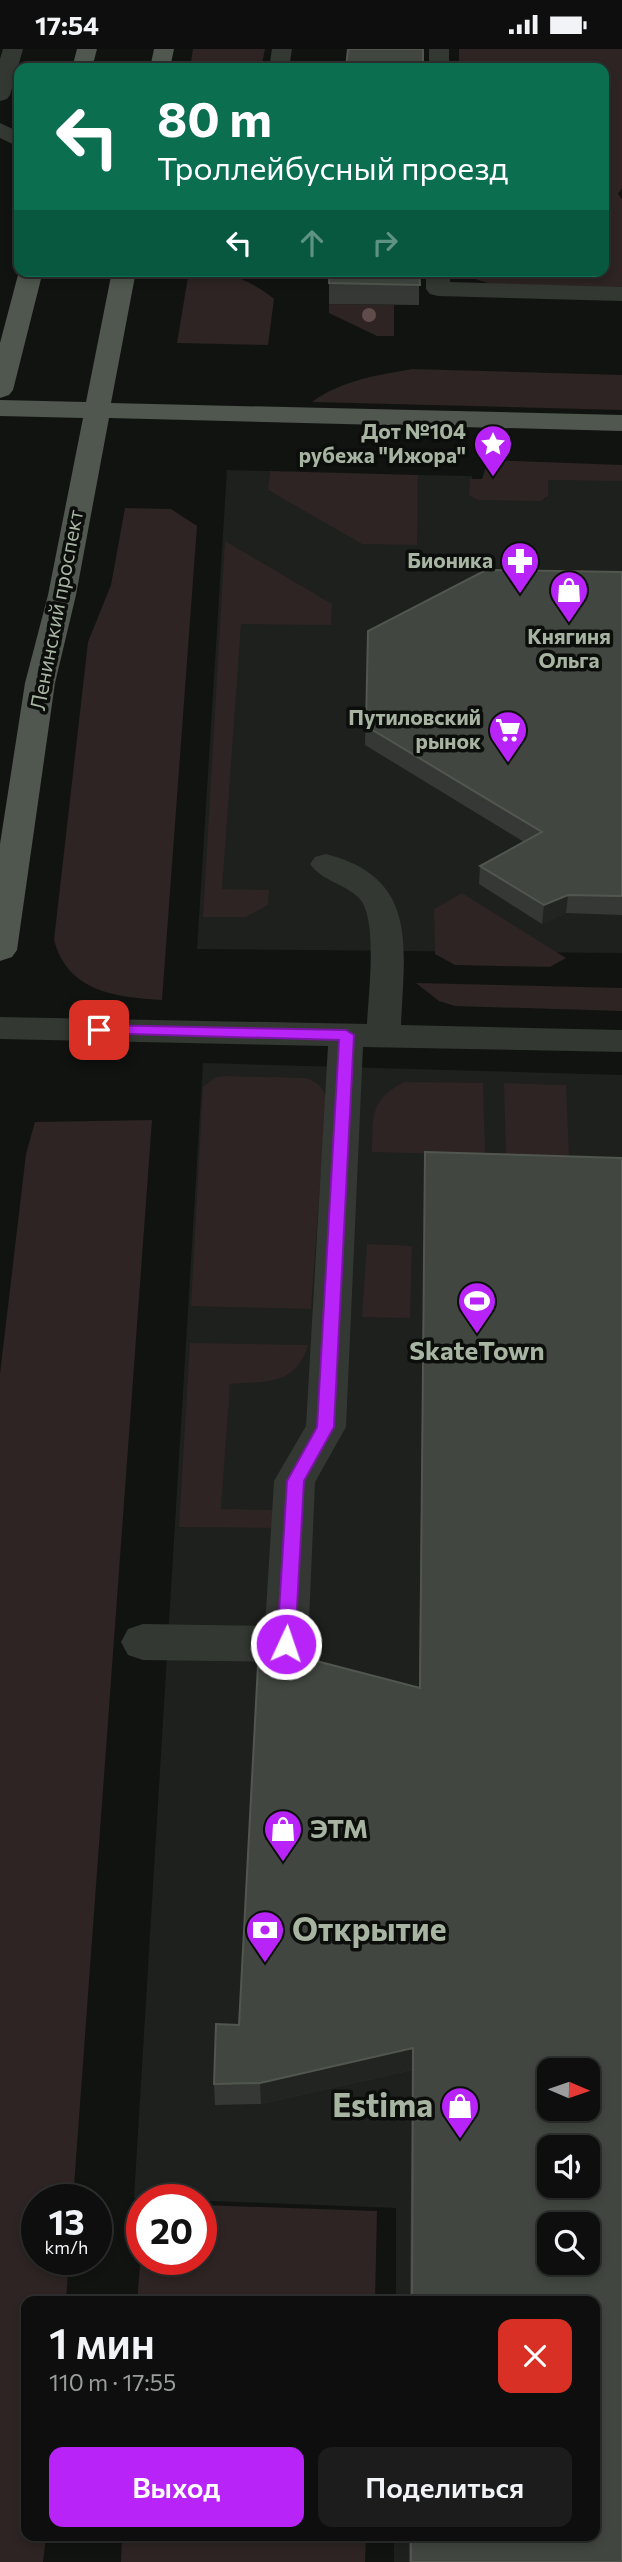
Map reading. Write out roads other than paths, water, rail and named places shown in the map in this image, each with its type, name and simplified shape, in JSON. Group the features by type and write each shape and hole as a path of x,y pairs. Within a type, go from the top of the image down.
{"main road":[{"path":"0,390 29,277"},
{"name":"Ленинский проспект","path":"0,950 40,683 62,595 84,426 122,277"},
{"path":"0,408 84,426 488,445"},
{"path":"84,426 622,423"}],"street":[{"path":"0,95 13,49"},
{"path":"438,277 438,289 622,294"},
{"path":"143,1642 286,1644 295,1481 326,1427 365,1035 385,924 379,900 359,883 326,864"},
{"path":"0,1027 365,1035 622,1048"}],"place":[{"name":"Дот №104 рубежа \"Ижора\"","path":"493,478"},
{"name":"Бионика","path":"520,595"},
{"name":"Княгиня Ольга","path":"569,624"},
{"name":"Путиловский рынок","path":"508,764"},
{"name":"SkateTown","path":"477,1335"},
{"name":"ЭТМ","path":"283,1863"},
{"name":"Открытие","path":"265,1964"},
{"name":"Estima","path":"460,2140"}]}
